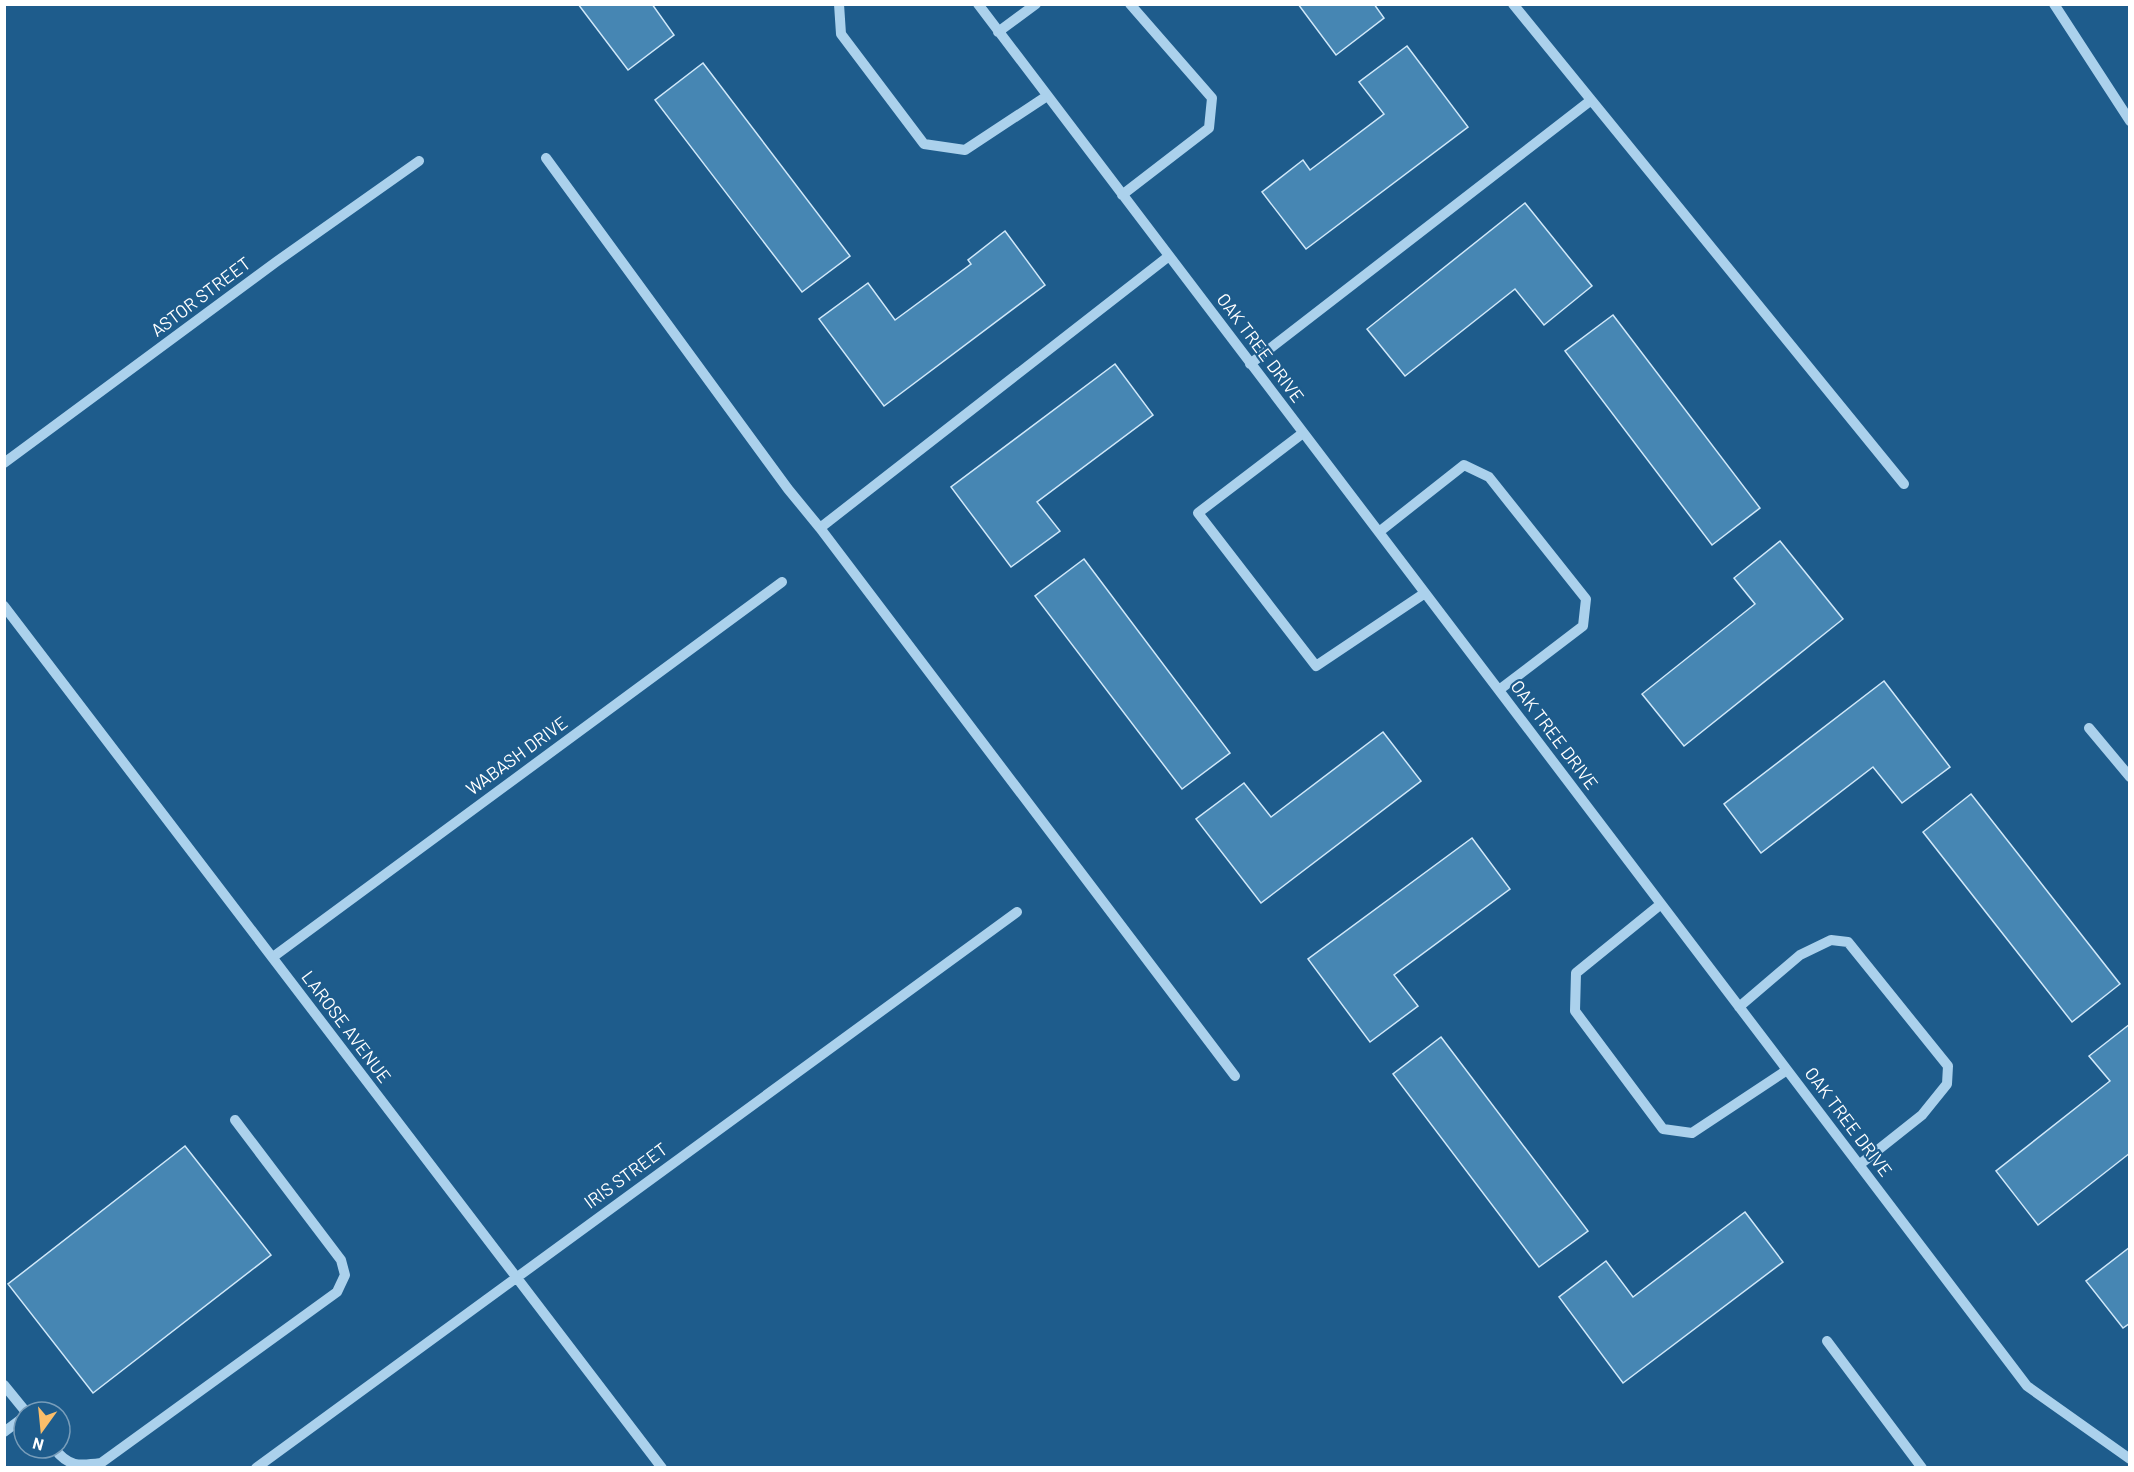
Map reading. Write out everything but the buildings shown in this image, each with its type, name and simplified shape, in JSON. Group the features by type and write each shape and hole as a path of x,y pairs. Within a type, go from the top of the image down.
{"street":[{"path":"839,4 841,34 924,144 965,150 1047,96"},
{"name":"OAK TREE DRIVE","path":"978,4 2027,1386 2130,1459"},
{"path":"998,32 1036,4"},
{"path":"1122,195 1209,128 1212,98 1130,4"},
{"path":"1512,4 1904,484"},
{"path":"2054,4 2130,121"},
{"path":"1250,363 1590,101"},
{"path":"546,158 788,489 820,528 1235,1076"},
{"name":"ASTOR STREET","path":"4,463 276,262 419,161"},
{"path":"820,528 1169,256"},
{"path":"1304,433 1198,513 1316,666 1425,593"},
{"path":"1378,532 1464,465 1489,477 1586,599 1583,626 1499,690"},
{"name":"WABASH DRIVE","path":"273,957 782,582"},
{"name":"LAROSE AVENUE","path":"4,606 662,1467"},
{"path":"2088,728 2130,777"},
{"path":"1661,904 1576,973 1575,1011 1663,1129 1692,1133 1787,1070"},
{"name":"IRIS STREET","path":"256,1467 1017,912"},
{"path":"1739,1007 1800,955 1831,940 1848,942 1948,1066 1947,1084 1922,1115 1859,1165"},
{"path":"69,1460 80,1466 101,1463 337,1292 345,1275 341,1260 235,1120"},
{"path":"1827,1341 1922,1467"},
{"path":"4,1385 16,1400"}]}
